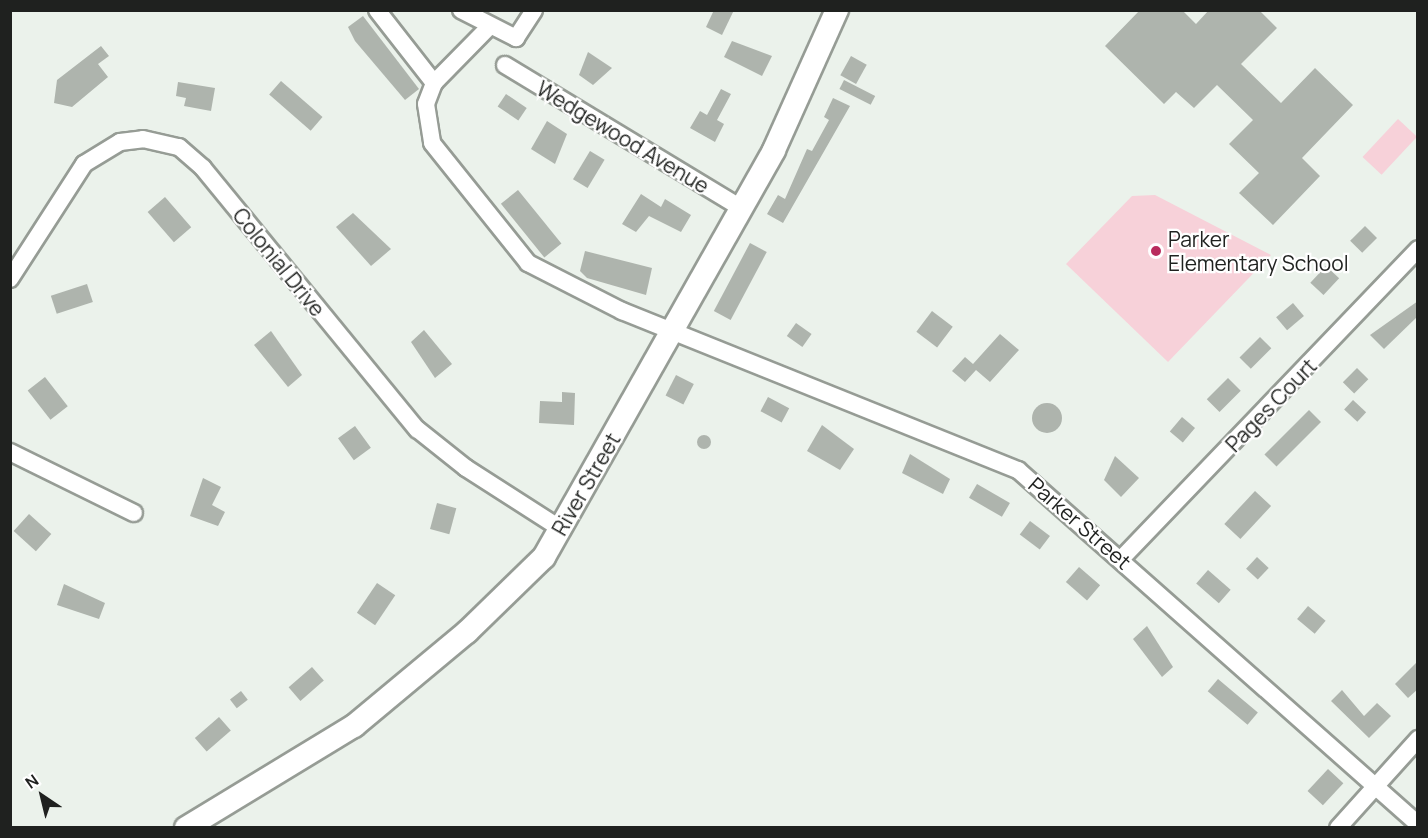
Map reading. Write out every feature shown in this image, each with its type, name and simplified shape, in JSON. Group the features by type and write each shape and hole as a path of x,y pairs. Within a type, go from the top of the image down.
{"main road":[{"name":"River Street","path":"186,828 354,726 519,582 561,529 674,329 789,121 837,10"}],"street":[{"path":"377,10 434,83 489,27"},
{"path":"461,10 489,27 516,38 534,10"},
{"name":"Wedgewood Avenue","path":"504,65 741,208"},
{"name":"Parker Street","path":"434,83 426,104 432,143 528,263 565,286 1018,470 1122,558 1418,824"},
{"name":"Colonial Drive","path":"10,279 84,164 120,142 143,139 179,147 203,168 417,429 466,468 561,529"},
{"name":"Pages Court","path":"1122,558 1418,249"},
{"path":"10,452 134,513"},
{"path":"1338,828 1418,739"}],"shaded area":[{"path":"1398,119 1417,137 1382,175 1363,157"},
{"path":"1155,195 1271,255 1168,362 1066,264 1132,196"}],"building":[{"path":"714,10 734,10 722,35 706,27"},
{"path":"1140,10 1182,10 1196,24 1209,10 1259,10 1277,28 1241,64 1281,103 1315,68 1353,105 1302,158 1320,176 1273,225 1239,193 1259,173 1229,144 1253,120 1217,85 1194,108 1176,92 1164,104 1105,46"},
{"path":"363,16 419,89 405,100 355,41 348,27"},
{"path":"732,41 772,56 762,76 724,57"},
{"path":"101,46 109,56 98,64 108,77 72,107 54,103 57,80"},
{"path":"588,52 612,68 593,85 579,75"},
{"path":"851,56 867,65 856,84 840,75"},
{"path":"844,80 875,96 871,105 839,89"},
{"path":"281,81 323,117 311,131 269,95"},
{"path":"178,82 215,88 211,111 184,106 186,98 176,96"},
{"path":"721,89 731,94 717,120 724,124 715,142 690,128 700,111 707,115"},
{"path":"506,94 527,108 518,120 498,106"},
{"path":"833,98 850,106 783,223 767,214 778,195 785,199 807,149 812,151 829,120 824,117"},
{"path":"547,121 567,134 555,164 531,149"},
{"path":"590,151 605,160 588,188 573,179"},
{"path":"518,190 561,244 544,257 501,204"},
{"path":"641,194 661,207 665,199 691,215 681,232 649,216 636,232 622,224"},
{"path":"165,197 191,227 174,242 148,212"},
{"path":"353,213 391,249 371,266 336,227"},
{"path":"1365,226 1377,238 1362,253 1350,241"},
{"path":"750,243 767,252 731,320 714,311"},
{"path":"585,251 652,268 646,295 587,278 580,271"},
{"path":"1326,266 1339,278 1323,295 1310,283"},
{"path":"87,284 93,302 57,314 51,296"},
{"path":"1418,301 1418,316 1384,349 1370,335"},
{"path":"1293,303 1304,316 1287,330 1276,317"},
{"path":"932,311 953,327 937,347 916,332"},
{"path":"796,323 812,334 802,347 787,336"},
{"path":"424,330 452,364 435,378 411,342"},
{"path":"271,331 302,375 288,387 254,345"},
{"path":"1000,334 1019,350 990,382 976,370 965,382 952,371 965,357 973,364"},
{"path":"1260,337 1271,348 1251,369 1239,358"},
{"path":"1357,368 1368,379 1354,393 1343,382"},
{"path":"676,375 694,384 683,405 666,395"},
{"path":"45,377 68,406 50,420 28,391"},
{"path":"1228,378 1241,391 1220,412 1207,399"},
{"path":"562,392 575,393 574,425 539,423 540,401 562,402"},
{"path":"768,397 789,408 782,422 760,411"},
{"path":"1353,400 1366,412 1357,422 1344,410"},
{"path":"1047,403 1058,407 1062,418 1058,429 1047,433 1036,429 1032,418 1036,407"},
{"path":"1309,410 1321,422 1276,467 1264,455"},
{"path":"1182,417 1195,428 1183,442 1170,432"},
{"path":"822,425 854,449 840,470 807,451"},
{"path":"355,426 371,448 354,460 338,438"},
{"path":"704,435 709,437 711,442 709,447 704,449 699,447 697,442 699,437"},
{"path":"910,454 950,479 943,494 902,473"},
{"path":"1115,456 1139,478 1121,497 1104,480"},
{"path":"203,478 221,487 212,505 225,512 218,526 190,516"},
{"path":"977,484 1010,503 1002,517 969,498"},
{"path":"1255,491 1271,506 1240,539 1224,524"},
{"path":"437,503 456,508 449,534 430,529"},
{"path":"29,514 51,534 36,551 14,531"},
{"path":"1030,521 1050,536 1040,550 1020,535"},
{"path":"1257,557 1269,568 1258,580 1246,569"},
{"path":"1079,567 1100,585 1087,600 1066,582"},
{"path":"1208,570 1231,590 1219,603 1196,584"},
{"path":"377,583 395,595 375,625 357,613"},
{"path":"64,584 105,603 99,619 57,605"},
{"path":"1308,606 1326,621 1315,634 1297,619"},
{"path":"1147,626 1173,667 1162,677 1133,639"},
{"path":"1418,661 1418,689 1408,698 1395,684"},
{"path":"312,667 324,681 300,701 289,687"},
{"path":"1218,679 1258,712 1248,725 1208,691"},
{"path":"1342,690 1364,716 1377,703 1391,716 1369,738 1331,701"},
{"path":"241,691 248,700 237,708 230,700"},
{"path":"219,717 231,731 207,752 195,738"},
{"path":"1328,769 1343,783 1323,805 1308,791"}],"place":[{"name":"Parker Elementary School","path":"1156,251"}]}
